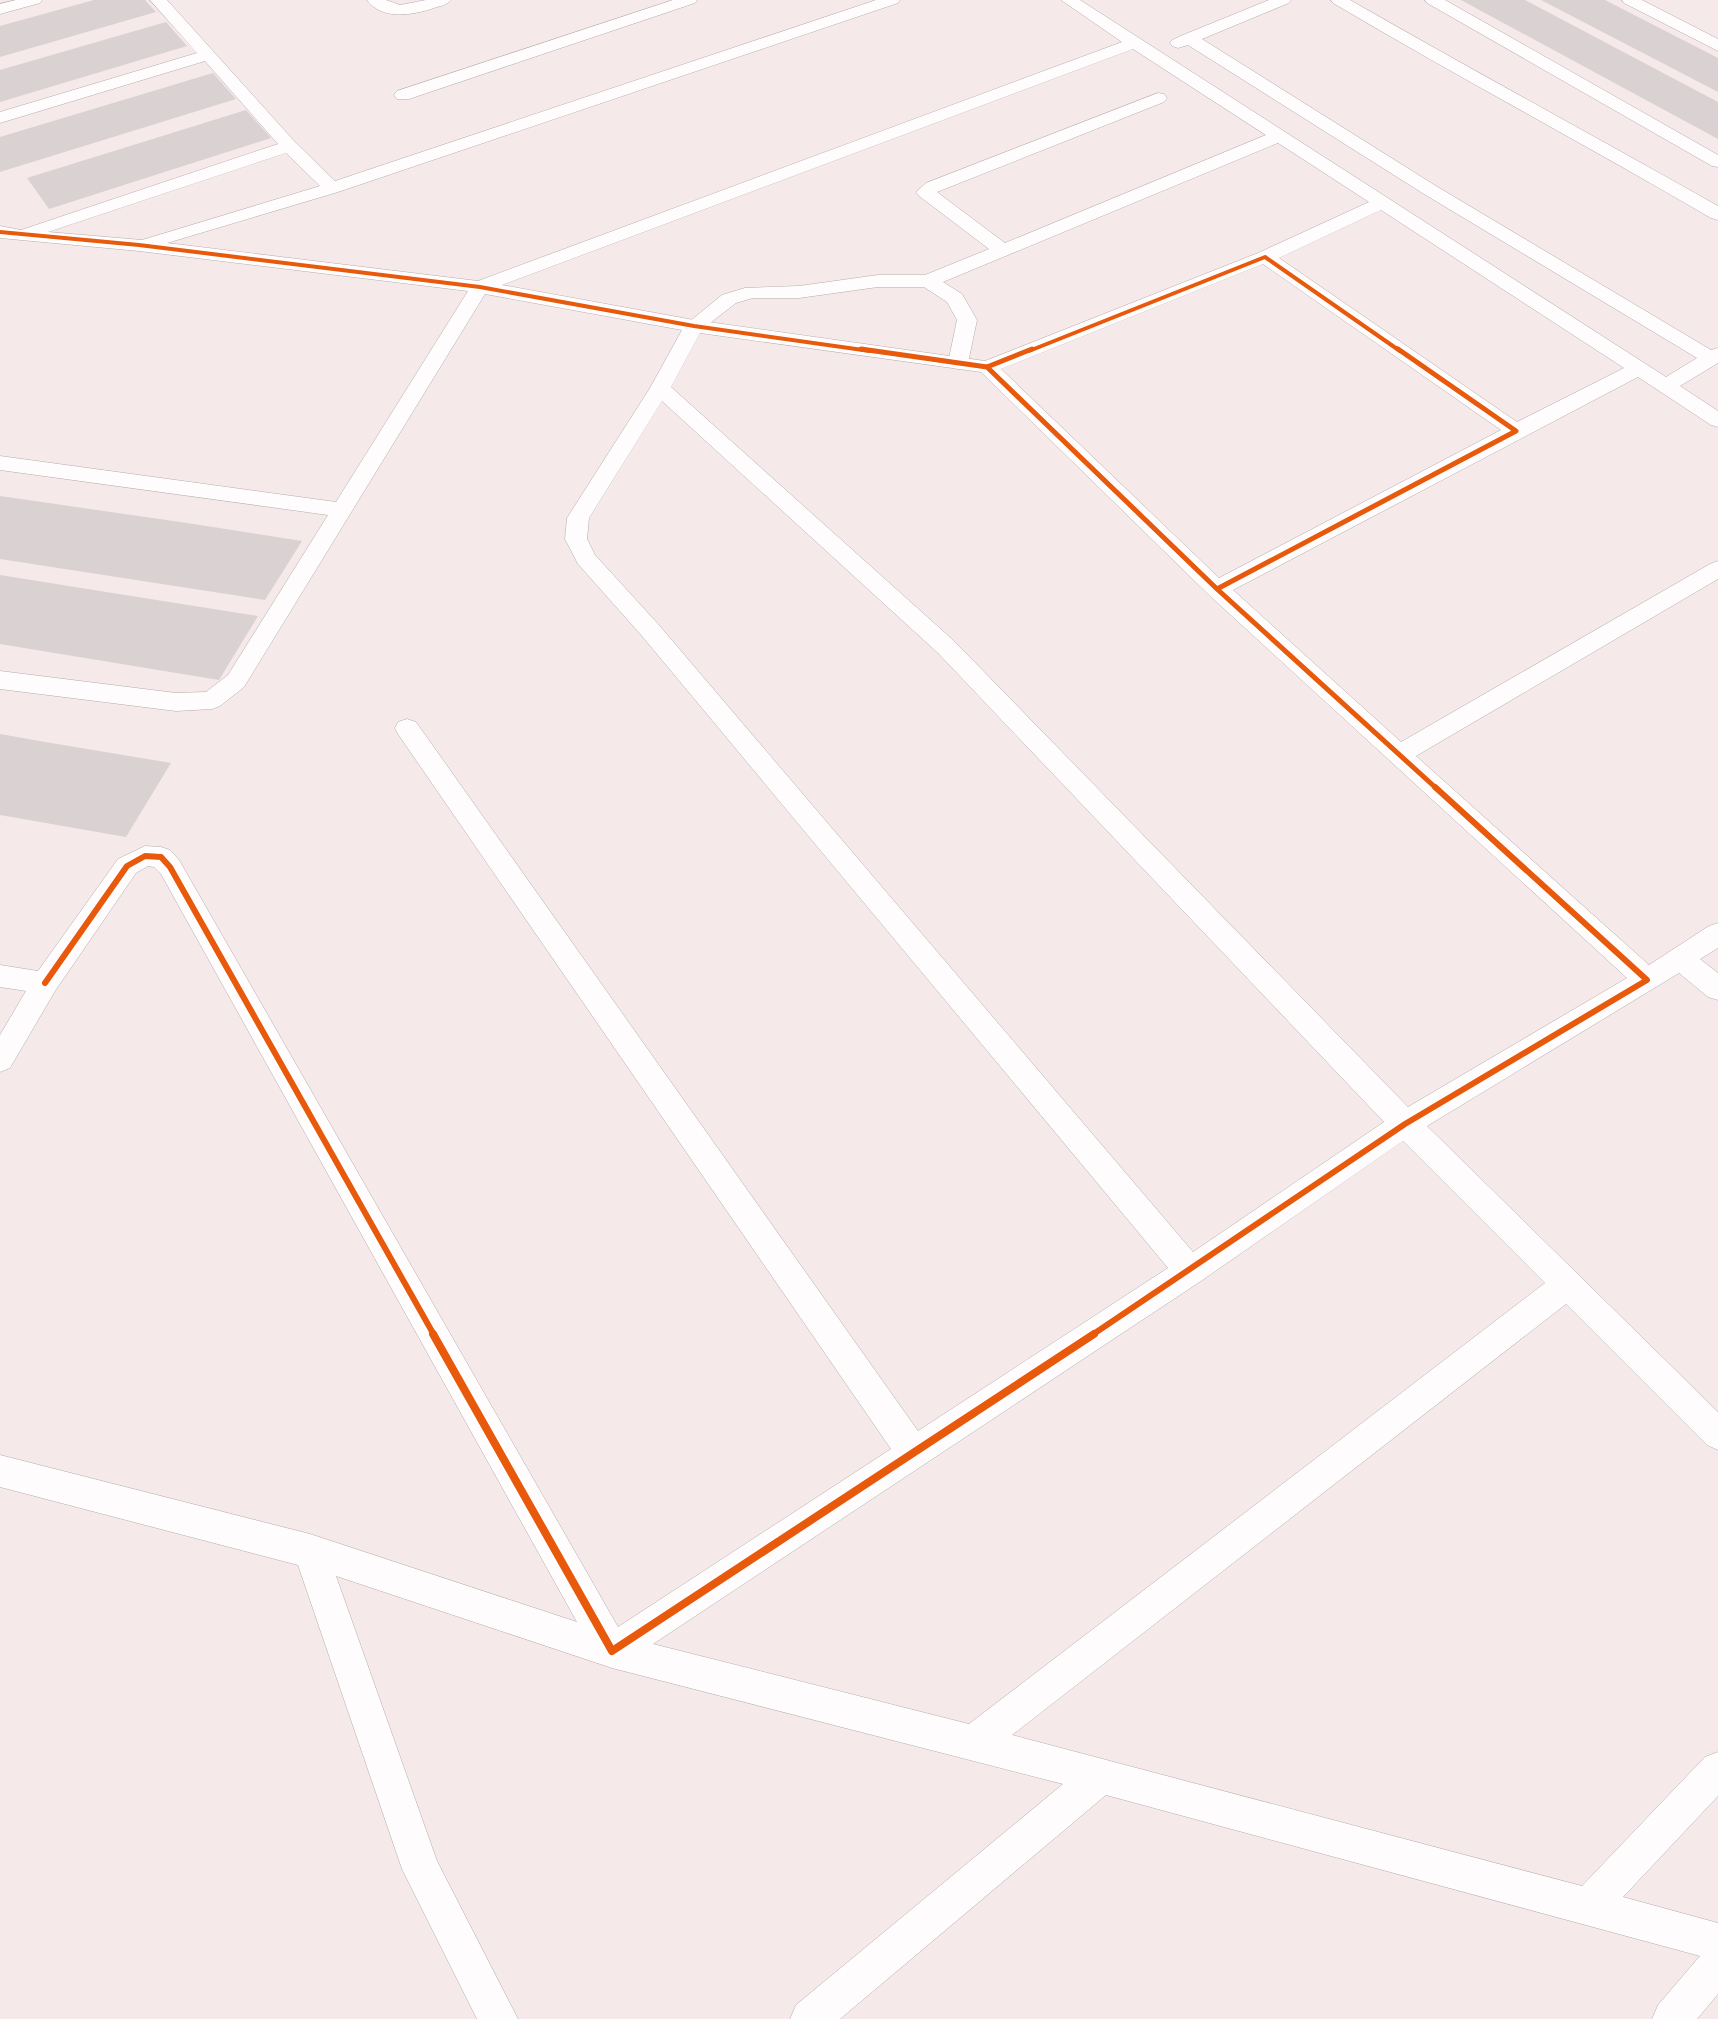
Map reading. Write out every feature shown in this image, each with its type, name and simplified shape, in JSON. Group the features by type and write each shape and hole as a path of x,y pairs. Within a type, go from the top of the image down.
{"street":[{"path":"0,9 34,0"},
{"path":"158,0 289,146 332,188"},
{"path":"375,0 382,6 403,12 443,0"},
{"path":"403,95 689,0"},
{"path":"139,245 332,188 892,0"},
{"path":"1068,0 1718,420"},
{"path":"1151,54 1283,0"},
{"path":"1339,0 1461,71 1584,137 1718,214"},
{"path":"1433,0 1718,162"},
{"path":"1630,0 1718,46"},
{"path":"1189,38 1430,190 1714,356 1665,386"},
{"path":"0,680 176,702 212,700 236,681 480,287 1134,42"},
{"path":"0,118 208,55"},
{"path":"1003,250 925,192 932,187 1158,98"},
{"path":"1190,1270 650,630 586,559 576,539 578,518 660,388 694,326 729,299 752,292 799,292 878,281 928,281 1279,136"},
{"path":"9,234 289,146"},
{"path":"9,234 139,245 480,287 694,326 987,367 1265,257 1382,203"},
{"path":"1265,257 1516,431"},
{"path":"928,281 955,298 967,320 958,363"},
{"path":"987,367 1217,589 1647,980"},
{"path":"1217,589 1638,368"},
{"path":"660,388 946,647 1405,1124 1718,1434"},
{"path":"0,463 342,510"},
{"path":"1399,754 1718,569"},
{"path":"408,728 913,1452"},
{"path":"0,1060 44,983 127,866 145,856 161,858 170,867 612,1651"},
{"path":"612,1651 1190,1270 1405,1124 1647,980 1718,934"},
{"path":"1680,958 1718,989"},
{"path":"0,976 44,983"},
{"path":"972,1744 1567,1284"},
{"path":"0,1471 310,1551 612,1651 1101,1776 1718,1942"},
{"path":"310,1551 421,1869 498,2019"},
{"path":"1587,1908 1718,1770"},
{"path":"810,2019 1101,1776"},
{"path":"1672,2019 1718,1964"}],"building":[{"path":"94,0 145,0 156,12 0,57 0,26"},
{"path":"1461,0 1525,0 1718,102 1718,139"},
{"path":"1541,0 1605,0 1718,58 1718,92"},
{"path":"166,22 187,46 0,102 0,70"},
{"path":"213,73 236,99 0,172 0,137"},
{"path":"246,110 271,138 49,209 27,178"},
{"path":"0,496 302,541 265,600 0,559"},
{"path":"0,575 258,616 219,680 0,644"},
{"path":"0,734 171,763 126,837 0,815"}],"cycle path":[{"path":"0,232 139,245 480,287 694,326 987,367 1265,257 1516,431 1217,589 987,367"},
{"path":"45,983 127,866 145,856 161,857 170,867 612,1651 1190,1271 1405,1124 1647,980 1217,589"}]}
